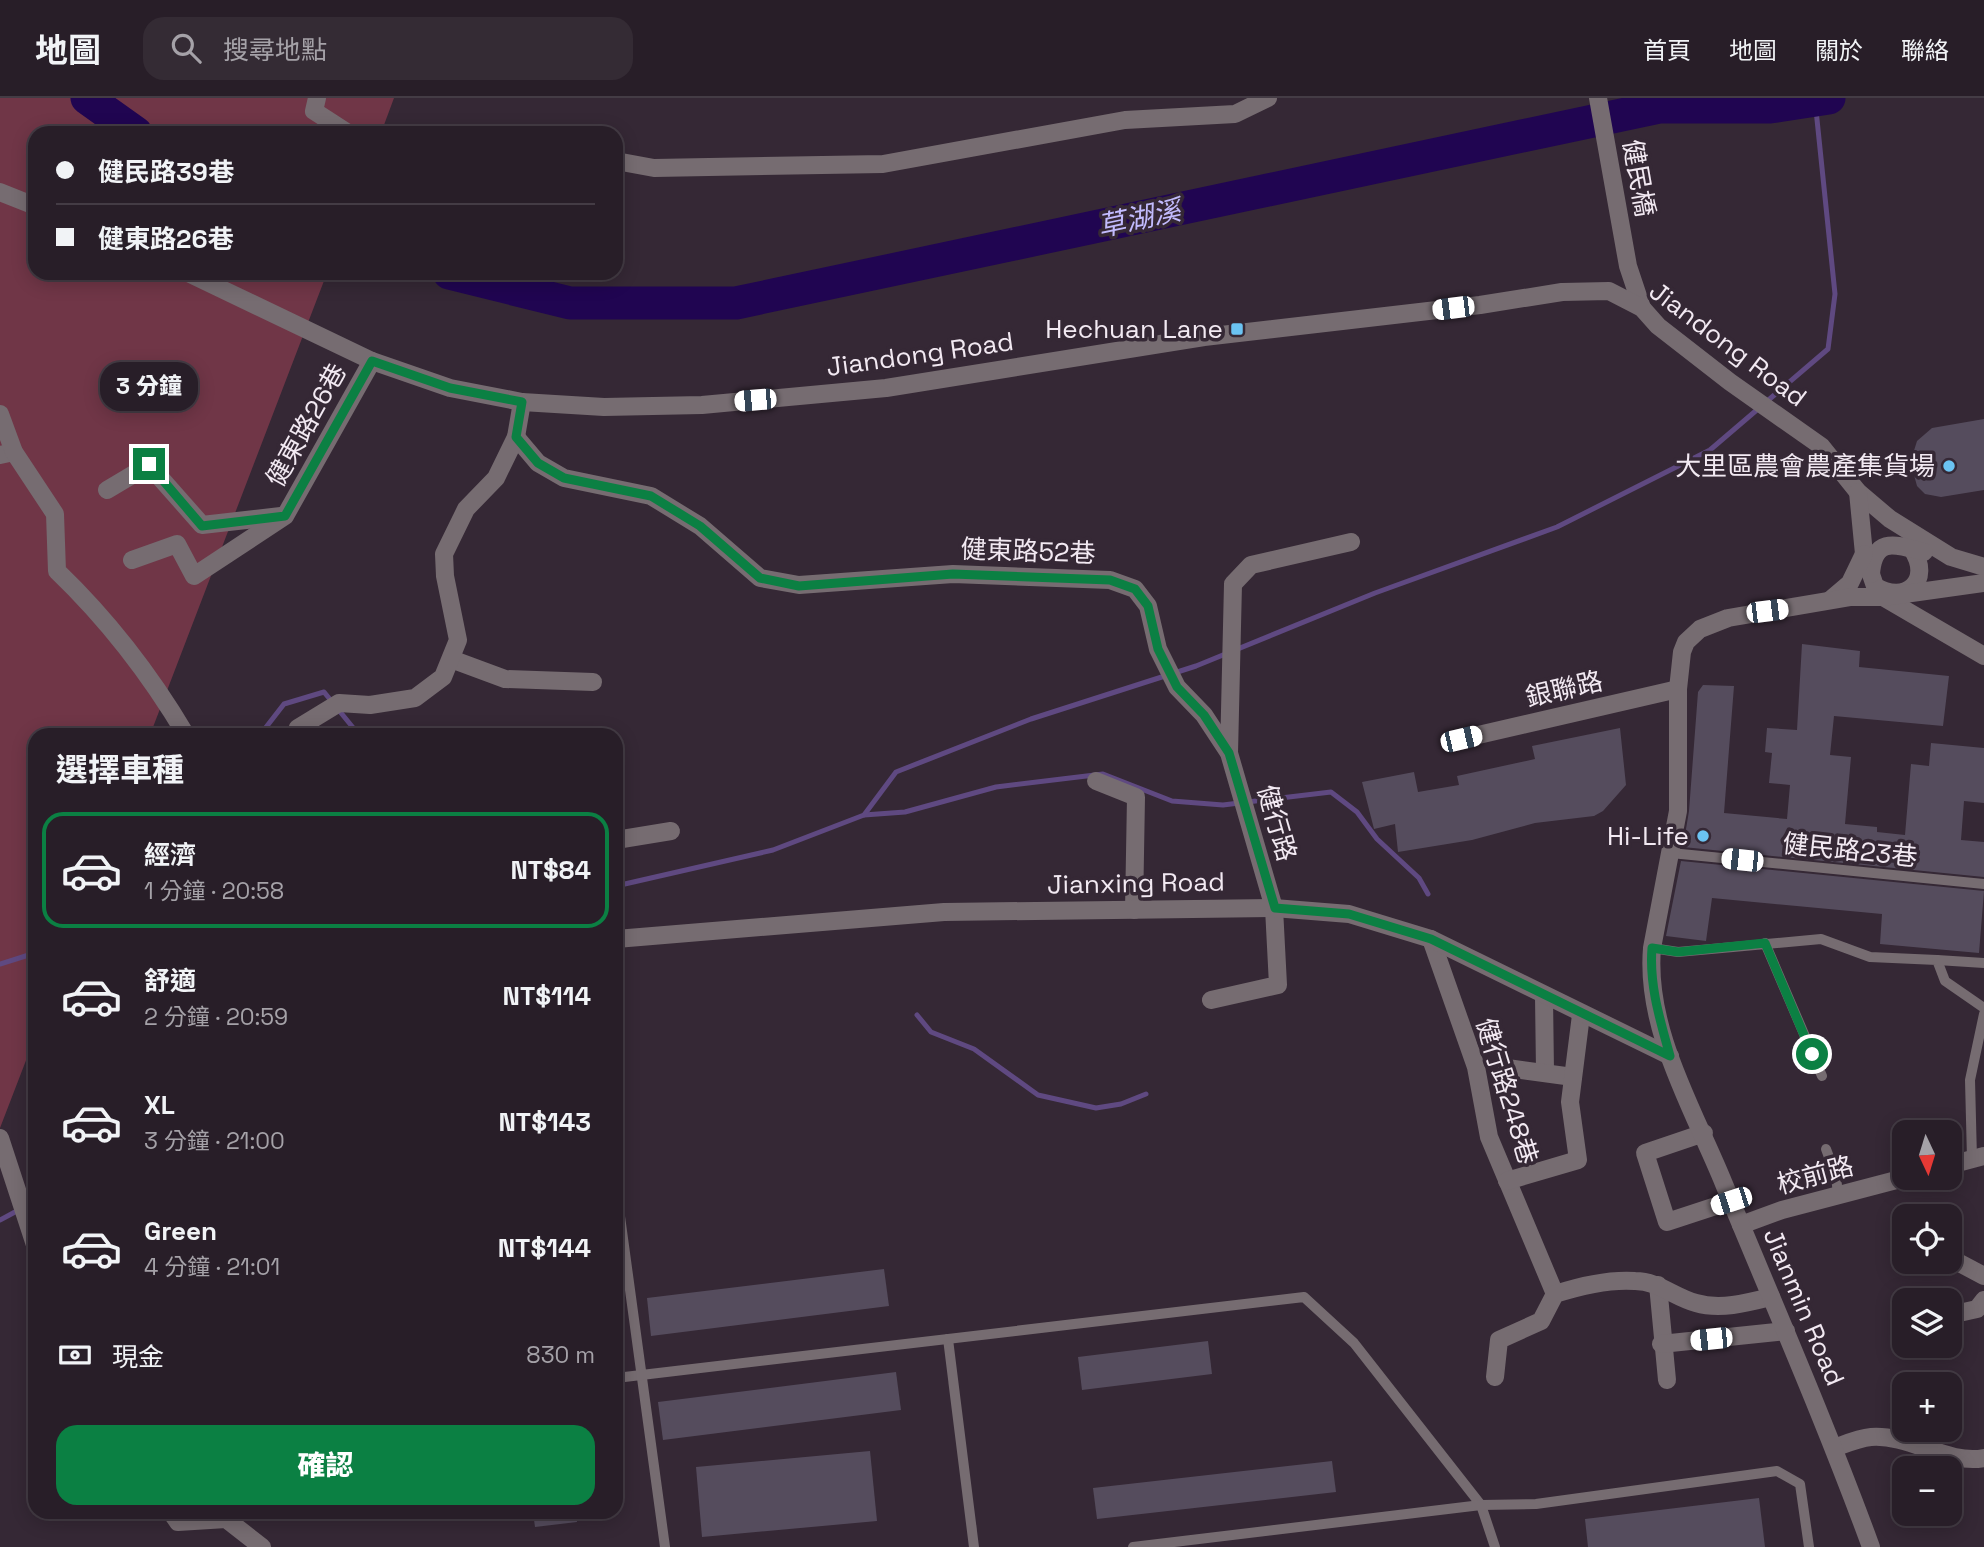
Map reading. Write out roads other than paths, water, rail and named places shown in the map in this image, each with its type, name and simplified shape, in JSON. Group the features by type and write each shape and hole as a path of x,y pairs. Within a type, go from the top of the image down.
{"street":[{"path":"317,98 314,111 337,126"},
{"path":"623,162 654,168 883,164 1125,120 1235,114 1268,98"},
{"name":"健民橋","path":"1598,98 1628,266 1642,308"},
{"path":"0,191 28,202"},
{"name":"Jiandong Road","path":"203,280 372,361 450,388 522,402 604,407 702,405 886,388 1108,351 1562,292 1609,291 1642,308 1658,326 1749,396 1821,446 1858,492 1913,536 1951,557 1984,567"},
{"name":"健東路26巷","path":"132,560 177,544 194,576 285,516 372,361"},
{"path":"298,728 339,703 370,705 415,698 443,677 458,640 445,576 444,554 467,509 496,478 516,437 522,402"},
{"path":"0,414 7,453 55,514 57,572 84,597 161,693 182,728"},
{"name":"健東路52巷","path":"516,437 538,463 564,478 651,496 700,526 760,578 799,586 953,574 1110,580 1135,589 1148,606 1158,649 1177,687 1204,715 1229,753"},
{"name":"健東路26巷","path":"107,490 149,464 202,526 285,516"},
{"path":"1858,492 1864,554 1875,586 1984,656"},
{"path":"1229,753 1233,584 1251,565 1351,542"},
{"path":"1871,575 1874,558 1885,546 1899,543 1912,549 1951,557"},
{"path":"1892,595 1921,578 1920,561 1912,549"},
{"path":"1825,603 1850,583 1864,554"},
{"name":"Jianmin Road","path":"1871,1547 1834,1448 1670,1056 1654,998 1652,948 1678,811 1678,689 1686,642 1700,629 1728,618 1851,597 1892,595 1984,583"},
{"path":"451,659 505,679 593,682"},
{"name":"銀聯路","path":"1461,739 1678,689"},
{"name":"健行路","path":"1211,1000 1278,985 1275,908 1229,753"},
{"path":"1096,781 1136,797 1134,910"},
{"path":"623,839 671,831"},
{"name":"Jianxing Road","path":"623,938 944,912 1275,908 1349,914 1431,939 1544,997 1670,1056"},
{"name":"健行路248巷","path":"1431,939 1476,1067 1489,1137 1555,1294"},
{"path":"1544,997 1545,1071"},
{"path":"1507,1181 1578,1160 1570,1102 1581,1014"},
{"path":"1507,1068 1545,1071 1573,1077"},
{"path":"1704,1133 1645,1153 1667,1223 1731,1201"},
{"path":"0,1138 28,1224"},
{"name":"校前路","path":"1741,1225 1892,1181"},
{"path":"1962,1264 1984,1276"},
{"path":"1495,1377 1499,1340 1541,1321 1555,1294 1584,1285 1635,1280 1658,1285 1696,1304 1734,1306 1771,1297"},
{"path":"1658,1285 1661,1344 1667,1380"},
{"path":"1962,1312 1977,1309 1984,1300"},
{"path":"1661,1344 1786,1331"},
{"path":"1834,1448 1871,1437 1919,1445 1970,1461 1984,1458"},
{"path":"176,1519 178,1522 226,1520 262,1547"}],"lane":[{"name":"健民路23巷","path":"1671,853 1984,884"},
{"path":"1652,948 1678,952 1821,939 1870,957 1984,963"},
{"path":"1765,943 1822,1076"},
{"path":"1937,960 1941,977 1984,1008"},
{"path":"1978,1158 1970,1080 1984,1014"},
{"path":"1826,1149 1836,1176 1838,1195"},
{"path":"623,1251 666,1547"},
{"path":"623,1377 1304,1297 1354,1343 1481,1505 1495,1547"},
{"path":"948,1339 974,1547"},
{"path":"1133,1547 1481,1505 1536,1504 1777,1471 1800,1484 1809,1547"}],"waterway":[{"name":"草湖溪","path":"87,98 126,126"},
{"name":"草湖溪","path":"477,280 570,303 736,303 1659,107 1770,107 1829,98"},
{"path":"623,884 773,850 864,815 896,772 1031,719 1196,666 1375,593 1557,527 1710,450 1828,349 1835,294 1815,100"},
{"path":"265,728 284,704 324,692 353,728"},
{"path":"864,815 905,812 996,787 1103,774 1172,801 1223,805 1331,792 1357,812 1377,839 1419,878 1428,894"},
{"path":"0,964 28,955"},
{"path":"917,1015 931,1032 974,1049 1038,1095 1096,1108 1121,1104 1146,1094"},
{"path":"0,1220 15,1212"}],"place":[{"name":"Hechuan Lane","path":"1237,329"},
{"name":"大里區農會農產集貨場","path":"1949,466"},
{"name":"Hi-Life","path":"1703,836"}]}
